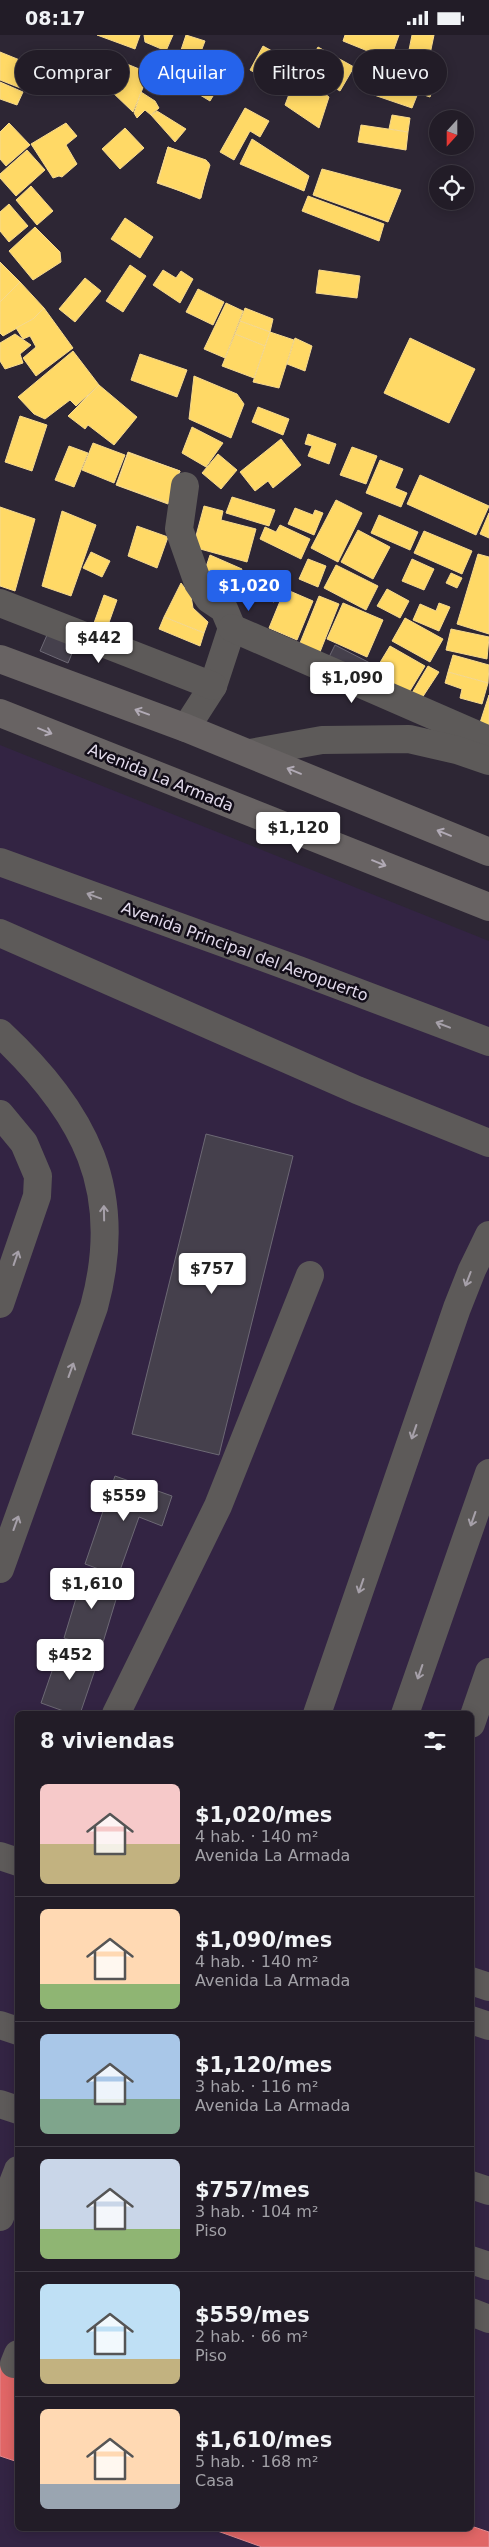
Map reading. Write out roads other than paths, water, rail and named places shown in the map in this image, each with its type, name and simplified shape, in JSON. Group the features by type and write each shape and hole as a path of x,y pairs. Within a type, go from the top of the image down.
{"main road":[{"path":"0,659 250,753 489,852"},
{"name":"Avenida La Armada","path":"0,713 489,907"}],"street":[{"path":"185,486 179,529 198,583 208,599 224,609 232,628 213,686 186,728"},
{"path":"0,603 213,686"},
{"path":"232,628 489,740"},
{"path":"250,753 322,741 409,739 457,749 489,761"},
{"name":"Avenida Principal del Aeropuerto","path":"0,862 301,971 489,1042"},
{"path":"0,933 357,1090 489,1143"},
{"path":"0,1033 48,1083 73,1119 93,1157 104,1199 103,1274 94,1307 0,1569"},
{"path":"0,1058 48,1083"},
{"path":"0,1114 24,1143 38,1175 37,1196 0,1304"},
{"path":"318,1711 457,1309 472,1270 489,1235"},
{"path":"117,1711 218,1507 310,1275"},
{"path":"407,1711 489,1473"},
{"path":"474,1716 489,1673"},
{"path":"0,1856 15,1861"},
{"path":"474,1982 489,1987"},
{"path":"474,2021 489,2025"},
{"path":"0,2025 15,2030"},
{"path":"0,2104 15,2109"},
{"path":"0,2217 15,2178"},
{"path":"474,2186 489,2191"},
{"path":"474,2261 489,2266"},
{"path":"474,2313 489,2319"}]}
